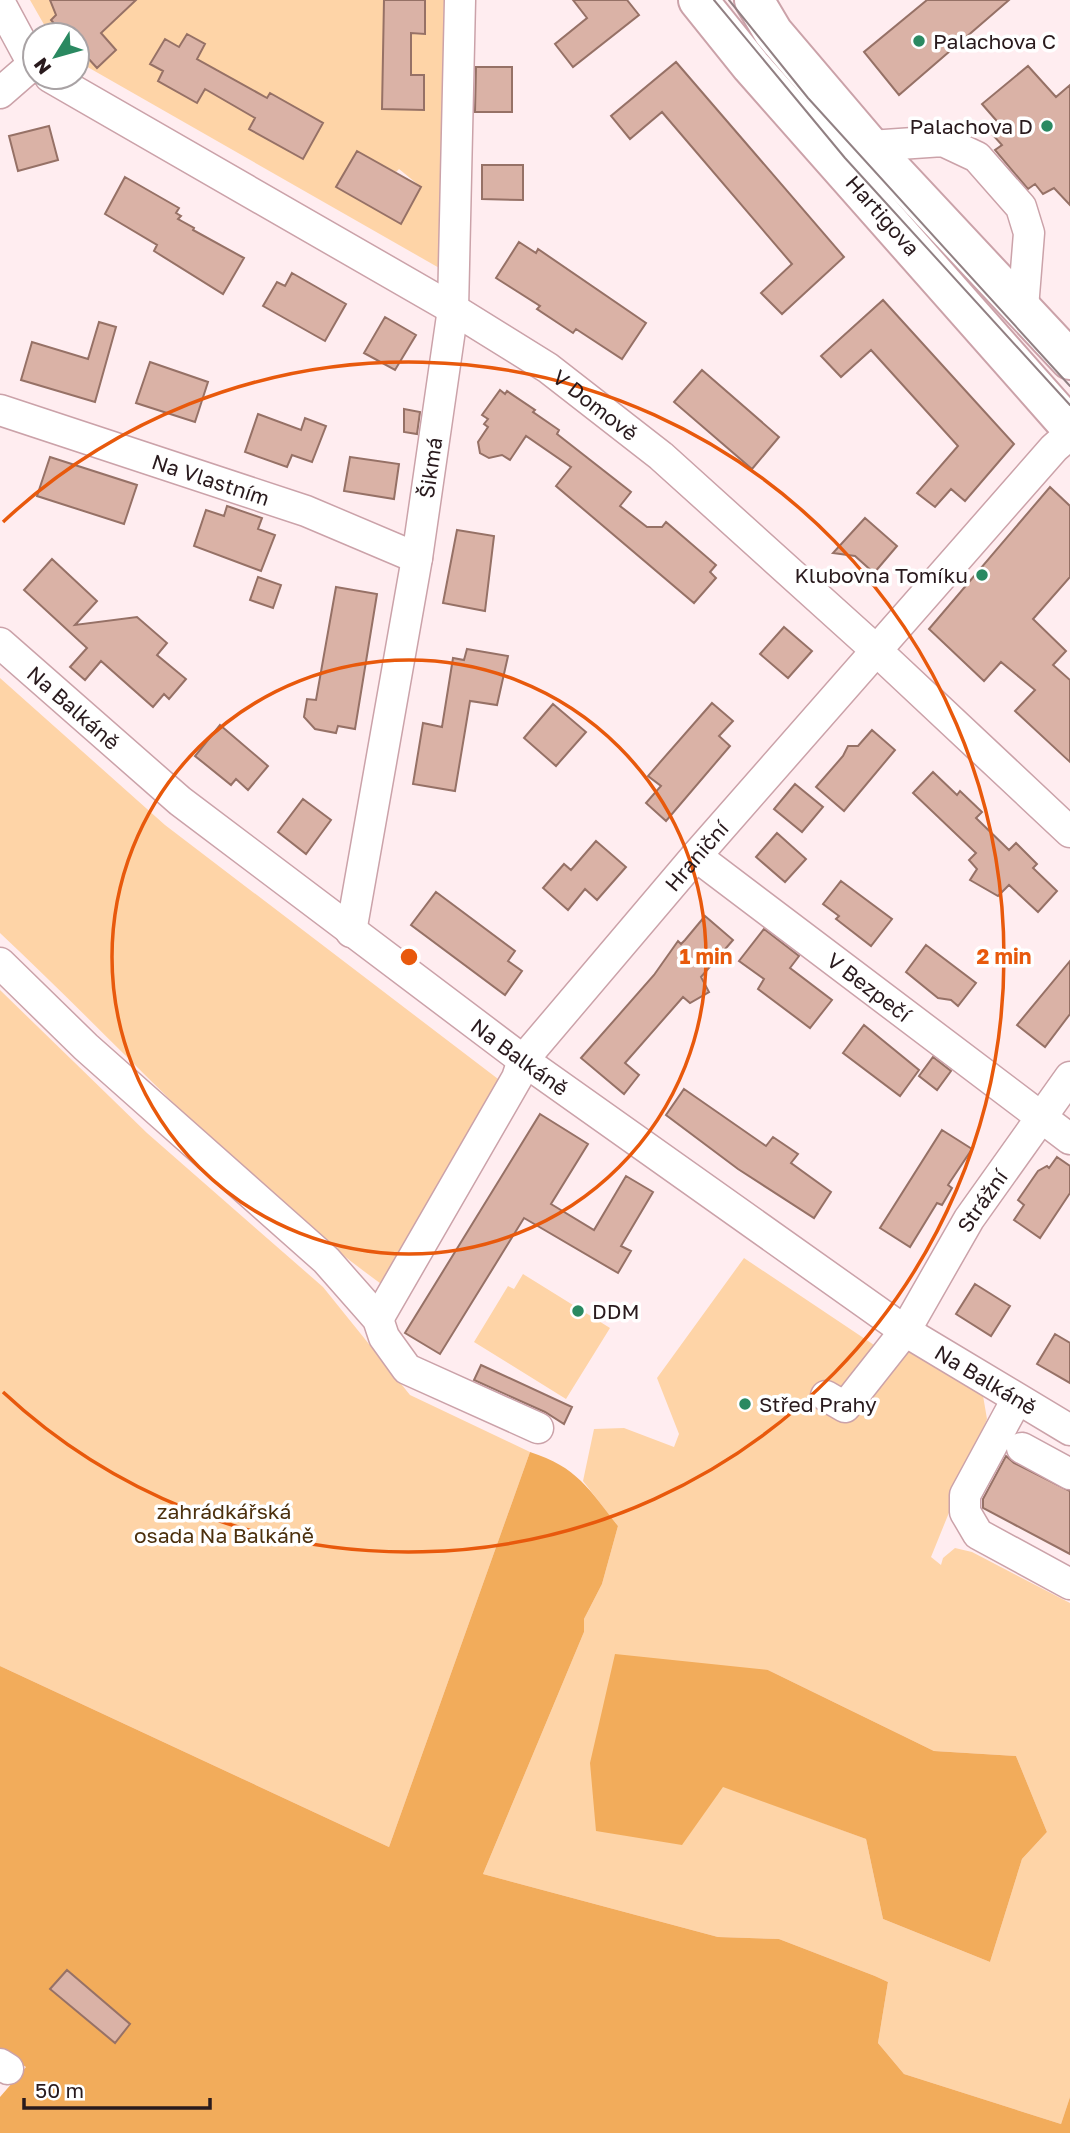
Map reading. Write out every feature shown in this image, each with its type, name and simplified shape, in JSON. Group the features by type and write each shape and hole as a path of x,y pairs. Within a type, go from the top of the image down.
{"main road":[{"name":"Hartigova","path":"698,0 751,66 1070,427"},
{"name":"Hartigova","path":"754,0 773,32 870,146 1070,360"}],"street":[{"name":"Šikmá","path":"351,932 417,558 453,309 460,0"},
{"path":"0,3 21,40"},
{"path":"0,93 21,81"},
{"name":"V Domově","path":"74,91 453,309 548,368 662,456 877,650 1070,832"},
{"path":"870,146 943,141 977,157 1021,207 1029,233 1023,308"},
{"name":"Na Vlastním","path":"0,410 306,511 417,558"},
{"name":"Hraniční","path":"378,1319 517,1078 523,1060 696,856 1054,448 1070,434"},
{"name":"Na Balkáně","path":"0,643 159,785 523,1060 905,1331 1070,1430"},
{"name":"V Bezpečí","path":"696,856 1070,1139"},
{"path":"0,963 86,1047 326,1260 378,1319 384,1337 407,1369 538,1428"},
{"name":"Strážní","path":"826,1396 845,1407 905,1331 970,1219 1070,1077"},
{"path":"1017,1399 965,1495 965,1512 978,1534 1070,1584"},
{"path":"1022,1448 1070,1474"}],"green space":[{"path":"30,0 55,0 52,6 58,14 51,21 42,21"},
{"path":"136,0 384,0 383,45 411,46 411,33 425,33 425,0 444,0 441,269 91,69 91,61 97,68 116,50 101,33","holes":["187,34 205,44 197,59 235,80 205,89 197,103 158,81 163,71 151,64 164,40 179,47","383,75 424,75 424,110 382,109","270,93 323,123 302,159 249,129","357,151 396,172 399,169 421,187 401,224 336,187"]},
{"path":"0,678 165,825 502,1082 388,1289 285,1207 236,1163 0,933"},
{"name":"zahrádkářská osada Na Balkáně","path":"0,990 147,1133 323,1287 410,1395 530,1452 389,1847 0,1666"},
{"path":"744,1258 886,1353 896,1357 918,1348 981,1384 987,1419 931,1557 941,1565 943,1558 955,1548 972,1552 1070,1603 1070,2097 1061,2124 904,2074 878,2043 888,1982 875,1976 779,1939 718,1937 483,1874 584,1632 584,1619 602,1584 618,1526 583,1481 594,1429 624,1428 674,1447 679,1434 657,1378","holes":["768,1670 934,1751 1016,1756 1047,1832 1022,1859 990,1962 883,1919 866,1839 723,1786"]},
{"path":"523,1274 610,1328 566,1399 474,1342 508,1286 514,1289"}],"shaded area":[{"path":"530,1452 571,1472 590,1490 618,1526 602,1584 584,1619 584,1632 483,1874 718,1937 779,1939 875,1976 888,1982 878,2043 904,2074 1061,2124 1070,2097 1070,2133 0,2133 0,2097 26,2067 0,2050 0,1666 389,1847"},
{"path":"615,1654 768,1670 934,1751 1016,1756 1047,1832 1022,1859 990,1962 883,1919 866,1839 723,1787 682,1845 596,1831 590,1763"}],"building":[{"path":"50,0 136,0 101,33 116,50 97,68 91,61 91,21 52,21 56,15"},
{"path":"384,0 425,0 425,34 411,33 411,75 424,75 424,110 382,109"},
{"path":"573,0 627,0 639,15 573,67 555,44 587,18"},
{"name":"Palachova C","path":"927,0 1009,0 899,95 864,52"},
{"path":"187,34 205,44 197,59 267,98 270,93 323,123 303,159 249,129 255,118 205,89 197,103 158,81 163,71 150,64 165,39 179,47"},
{"path":"676,62 844,257 782,314 761,293 792,264 662,112 630,139 611,116"},
{"path":"1028,66 1056,97 1070,85 1070,205 1054,188 1043,194 1035,184 1028,189 995,150 1002,145 993,135 1002,127 982,104"},
{"path":"476,67 512,67 512,112 475,112"},
{"path":"49,126 58,160 18,171 9,136"},
{"path":"357,151 421,187 401,224 336,187"},
{"path":"482,165 523,165 523,200 482,199"},
{"path":"125,177 179,208 176,213 181,216 178,219 194,228 193,230 244,258 223,294 154,251 157,245 105,214"},
{"path":"519,242 536,253 538,249 646,323 622,359 576,329 573,333 537,309 540,306 496,278"},
{"path":"292,273 346,304 325,341 263,306 277,282 285,286"},
{"path":"883,300 1014,444 965,501 951,489 935,507 917,493 958,446 871,350 841,377 821,356"},
{"path":"385,317 416,335 395,370 364,353"},
{"path":"99,322 116,327 95,402 21,380 32,342 88,359"},
{"path":"150,362 208,382 195,422 136,403"},
{"path":"702,370 779,437 752,469 674,402"},
{"path":"500,390 505,394 507,391 535,410 533,412 559,430 557,434 631,492 620,506 647,527 662,527 666,522 716,565 710,572 716,578 694,603 556,486 571,467 526,436 510,460 502,455 489,458 480,453 478,442 488,427 484,424 488,419 482,415"},
{"path":"404,409 420,412 417,434 404,432"},
{"path":"258,414 301,430 305,418 326,426 312,462 292,455 287,467 245,452"},
{"path":"50,457 137,485 124,524 37,496"},
{"path":"350,457 399,464 394,499 344,491"},
{"path":"1050,487 1070,506 1070,577 1033,619 1066,651 1053,665 1070,680 1070,762 1015,711 1035,690 1001,662 984,681 929,629"},
{"path":"227,506 262,518 258,529 275,535 261,571 194,546 206,510 224,516"},
{"path":"865,518 897,546 874,573 855,556 833,553"},
{"path":"457,530 494,536 485,611 443,603"},
{"path":"52,559 97,601 75,625 137,617 167,643 157,655 186,679 169,699 164,694 153,707 101,661 85,680 70,667 87,648 24,590"},
{"path":"258,577 281,585 273,608 250,600"},
{"path":"336,587 377,594 355,729 338,726 336,733 315,729 304,717 307,699 316,700"},
{"path":"784,627 812,651 788,678 760,654"},
{"path":"467,649 508,656 497,705 470,701 455,791 413,784 423,723 442,727 453,658 464,660"},
{"path":"712,703 733,721 719,736 730,746 666,821 646,803 661,786 648,776"},
{"path":"553,704 586,732 556,766 524,738"},
{"path":"220,725 268,766 248,790 236,779 231,785 195,756"},
{"path":"872,730 895,750 844,811 816,787 843,756 848,746 858,746"},
{"path":"933,772 957,795 960,791 982,812 976,818 1009,850 1016,843 1037,864 1033,868 1057,891 1038,912 1009,885 998,896 970,880 977,869 969,860 976,853 913,793"},
{"path":"795,784 823,807 802,832 774,809"},
{"path":"303,799 331,820 306,854 278,832"},
{"path":"777,833 806,859 785,882 756,857"},
{"path":"596,841 626,867 597,900 585,889 568,910 543,888 564,864 571,870"},
{"path":"841,881 892,919 871,946 836,919 839,916 823,904"},
{"path":"436,892 515,951 508,961 522,971 505,995 411,925"},
{"path":"705,916 733,940 701,977 709,992 690,1003 683,997 625,1063 639,1075 624,1094 581,1058 654,975 678,941 681,944"},
{"path":"764,929 799,956 790,968 832,1000 810,1028 758,989 764,979 739,961"},
{"path":"926,945 976,983 958,1006 951,1000 938,998 906,972"},
{"path":"1070,961 1070,1014 1045,1047 1017,1025"},
{"path":"864,1025 919,1070 900,1096 843,1053"},
{"path":"933,1057 951,1071 937,1090 919,1076"},
{"path":"684,1089 766,1146 773,1137 798,1154 791,1163 831,1192 814,1218 738,1169 666,1115"},
{"path":"540,1114 588,1144 551,1204 594,1230 626,1176 653,1192 621,1246 631,1251 618,1273 524,1218 440,1354 405,1333"},
{"path":"942,1130 972,1149 948,1185 952,1188 942,1205 937,1203 910,1247 880,1228"},
{"path":"1057,1157 1070,1166 1070,1193 1040,1238 1014,1220 1024,1205 1018,1200 1038,1171 1047,1166 1049,1168"},
{"path":"975,1284 1010,1306 991,1336 956,1314"},
{"path":"1055,1334 1070,1343 1070,1383 1037,1364"},
{"path":"481,1365 572,1407 564,1424 545,1412 474,1380"},
{"path":"1006,1456 1014,1463 1070,1491 1070,1554 983,1508 983,1499"},
{"path":"67,1970 130,2024 115,2043 50,1989"}],"tram line":[{"path":"714,0 845,158 1070,405"},
{"path":"729,0 808,98 1070,386"}],"place":[{"name":"Palachova C","path":"919,41"},
{"name":"Palachova D","path":"1047,126"},
{"name":"Klubovna Tomíku","path":"982,575"},
{"name":"DDM","path":"578,1311"},
{"name":"Střed Prahy","path":"745,1404"}]}
